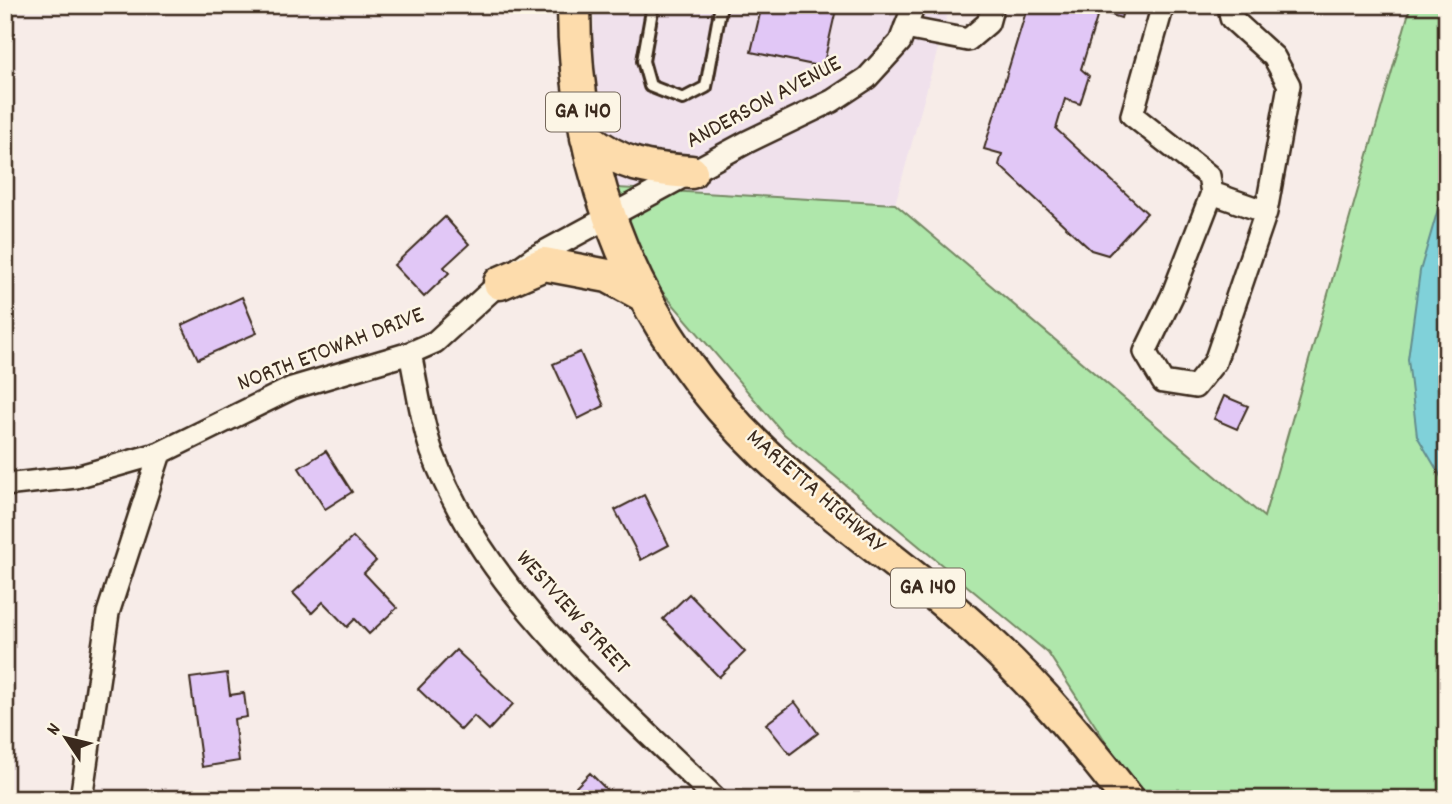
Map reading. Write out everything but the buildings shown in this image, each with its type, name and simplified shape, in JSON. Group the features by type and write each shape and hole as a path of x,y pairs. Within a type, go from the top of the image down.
{"main road":[{"name":"MARIETTA HIGHWAY","path":"574,5 576,56 587,138 608,217 622,254 643,295 694,374 764,454 987,640 1050,703 1128,799"},
{"path":"587,138 610,156 645,169 691,172"},
{"path":"500,283 544,264 608,276 643,295"}],"street":[{"path":"908,12 968,40 988,23 993,5"},
{"path":"1163,5 1132,115 1209,176 1212,193 1172,296 1145,352 1163,382 1195,387 1215,362 1266,212 1289,85 1274,57 1231,18 1229,5"},
{"name":"ANDERSON AVENUE","path":"608,217 832,101 867,78 900,42 908,12"},
{"path":"1212,193 1266,212"},
{"name":"NORTH ETOWAH DRIVE","path":"5,485 76,477 160,453 292,388 410,353 435,342 500,283 533,258 608,217"},
{"name":"WESTVIEW STREET","path":"410,353 432,450 460,510 495,569 551,636 716,799"},
{"path":"81,799 108,613 160,453"}],"lane":[{"path":"653,5 643,61 650,86 683,99 706,87 720,5"}],"shaded area":[{"path":"595,5 950,5 895,204 584,186"}],"green space":[{"path":"1411,5 1447,5 1447,799 1143,799 1048,653 784,434 665,295 584,186 895,204 1264,517"}],"water":[{"path":"1447,178 1447,487 1417,436 1408,359 1420,271"}]}
